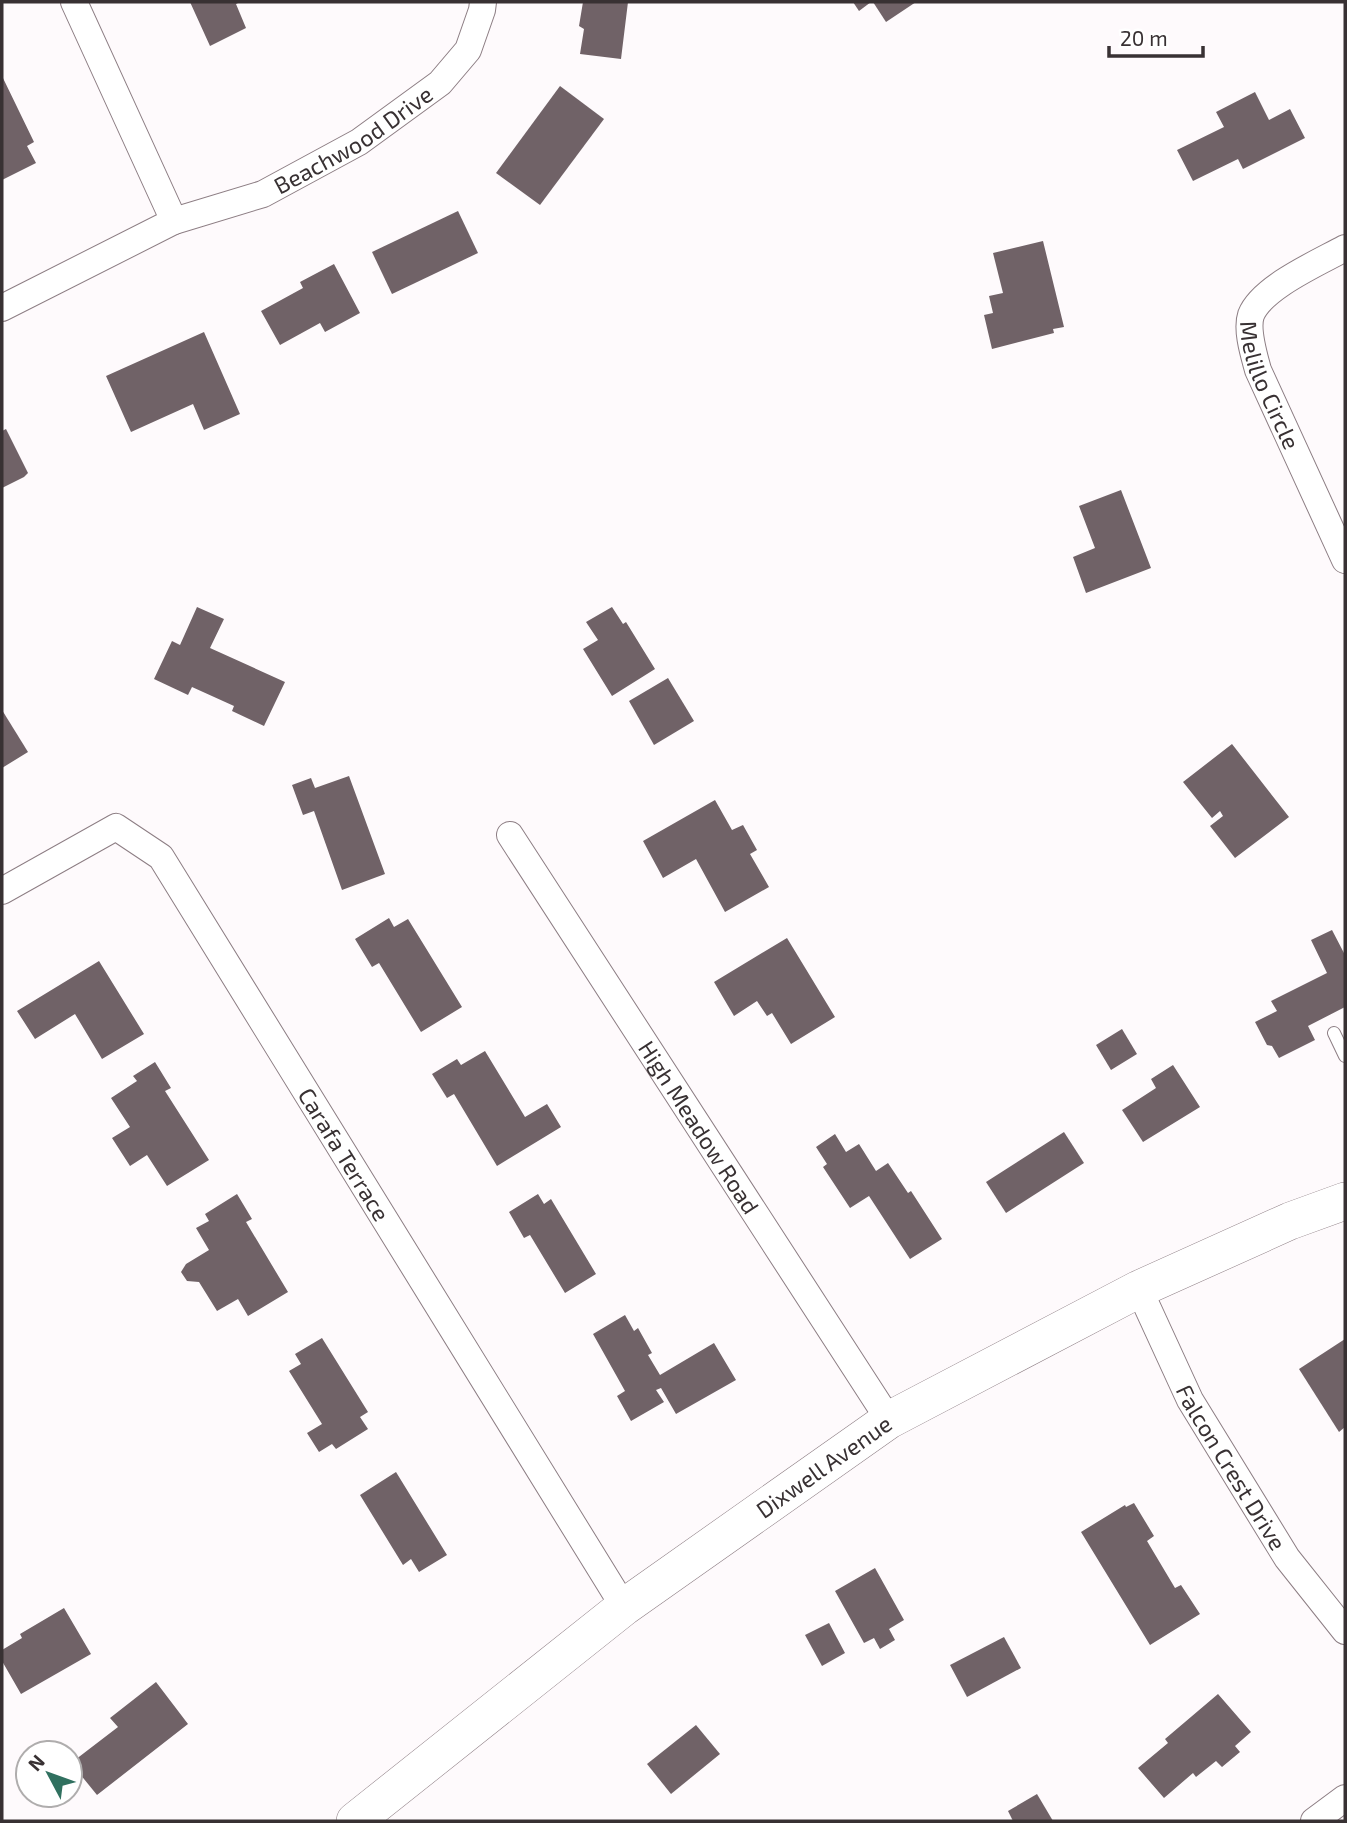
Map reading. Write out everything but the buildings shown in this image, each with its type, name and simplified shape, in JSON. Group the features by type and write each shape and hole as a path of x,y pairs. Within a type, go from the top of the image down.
{"main road":[{"name":"Dixwell Avenue","path":"372,1816 624,1607 889,1420 1139,1289 1290,1221 1345,1201"}],"street":[{"path":"74,2 174,221"},
{"name":"Beachwood Drive","path":"2,308 174,221 263,194 359,142 440,83 468,50 483,2"},
{"name":"Melillo Circle","path":"1345,248 1290,277 1263,298 1251,316 1250,340 1258,370 1345,560"},
{"name":"Carafa Terrace","path":"2,891 116,827 161,858 624,1607"},
{"name":"High Meadow Road","path":"510,835 889,1420"},
{"name":"Falcon Crest Drive","path":"1139,1289 1190,1400 1287,1558 1345,1631"},
{"path":"1314,1821 1345,1798"}],"lane":[{"path":"1335,1033 1345,1056"}]}
